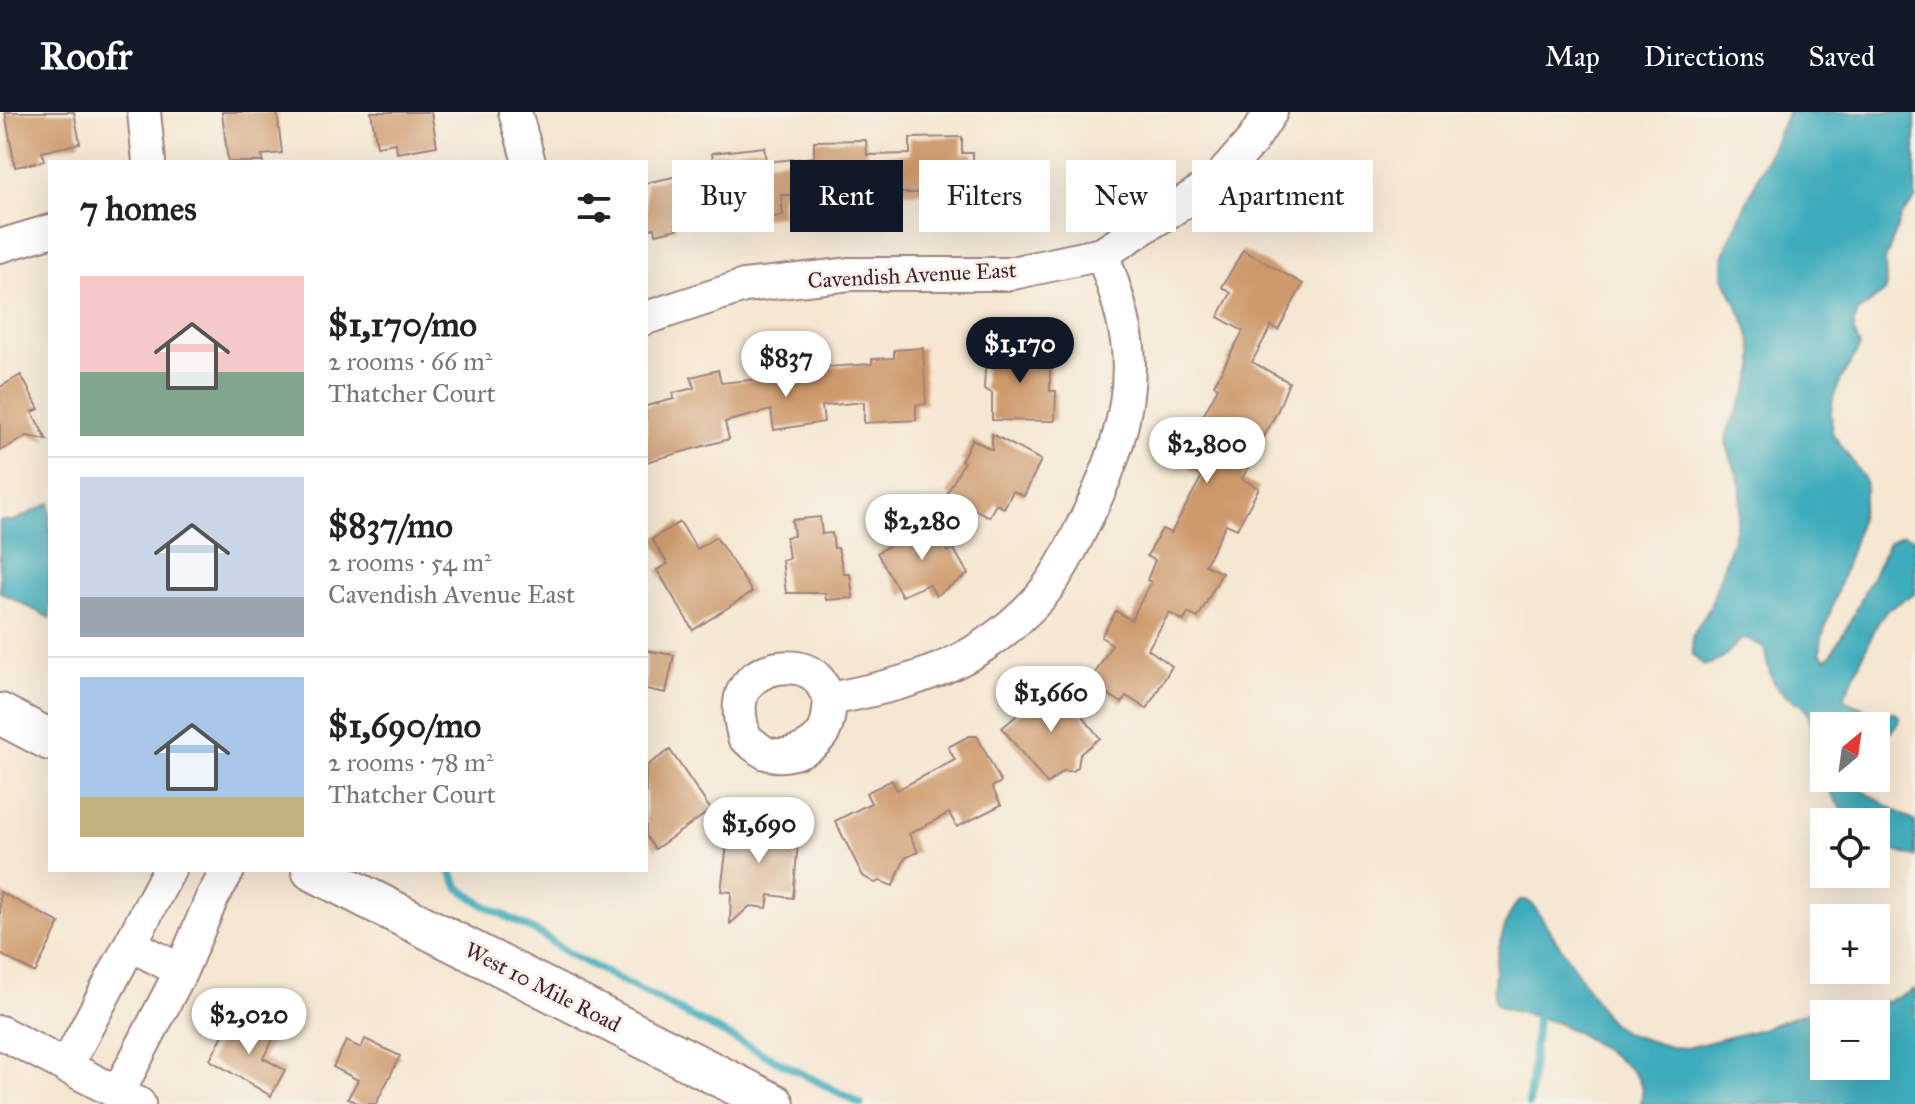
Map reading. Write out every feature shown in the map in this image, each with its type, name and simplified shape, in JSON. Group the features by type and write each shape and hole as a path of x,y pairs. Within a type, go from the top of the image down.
{"main road":[{"path":"0,714 48,739"},
{"name":"West 10 Mile Road","path":"316,872 774,1104"}],"street":[{"path":"144,112 149,160"},
{"path":"515,112 528,160"},
{"name":"Cavendish Avenue East","path":"648,317 744,286 851,274 1008,274 1102,254 1217,181 1252,141 1271,112"},
{"path":"0,246 48,232"},
{"path":"830,699 890,686 934,671 977,650 1013,625 1042,594 1069,553 1104,484 1119,440 1126,396 1128,351 1115,285 1102,254"},
{"path":"66,1067 168,872"},
{"path":"0,1032 128,1098 212,898 227,872"},
{"path":"132,945 181,971"}],"water":[{"path":"1788,112 1915,112 1915,199 1901,216 1885,261 1886,286 1883,293 1859,311 1854,322 1860,347 1841,379 1831,411 1832,432 1865,480 1866,490 1856,535 1822,637 1820,653 1826,659 1850,622 1889,542 1904,534 1915,539 1915,594 1888,609 1878,622 1843,700 1870,711 1882,712 1810,712 1810,720 1803,707 1777,687 1764,647 1748,639 1742,639 1721,659 1710,664 1704,665 1693,656 1692,637 1710,607 1740,509 1741,487 1726,442 1754,368 1754,353 1747,326 1723,276 1727,245"},
{"path":"48,504 48,617 0,592 0,521 14,521"},
{"path":"1890,713 1895,713 1900,717 1891,731"},
{"path":"1830,792 1865,792 1915,822 1915,857 1890,849 1890,808 1843,808"},
{"path":"1520,900 1533,905 1616,1027 1670,1047 1687,1048 1761,1029 1810,1011 1810,1080 1890,1080 1890,1000 1915,989 1915,1104 1641,1104 1639,1080 1614,1056 1557,1023 1496,1004 1496,966 1508,919"}],"building":[{"path":"5,112 74,112 80,143 42,152 44,161 15,167"},
{"path":"222,112 277,112 282,153 262,155 263,160 228,160"},
{"path":"371,112 431,112 437,146 397,153 396,143 377,146"},
{"path":"962,137 962,153 973,153 973,160 919,160 919,193 903,193 903,160 790,160 790,195 781,195 783,216 774,217 774,161 814,157 814,141 866,140 867,155 910,154 910,138"},
{"path":"764,147 766,160 713,160 712,153"},
{"path":"672,177 672,230 656,234 655,228 648,230 648,183"},
{"path":"1243,250 1303,284 1278,330 1271,326 1252,362 1289,382 1242,479 1259,488 1237,529 1226,524 1205,565 1222,573 1198,618 1188,613 1184,621 1169,613 1148,649 1172,666 1147,709 1126,696 1122,703 1090,682 1112,644 1101,637 1116,611 1131,620 1151,582 1147,580 1155,560 1147,556 1162,529 1171,533 1202,476 1188,468 1213,422 1203,416 1218,388 1214,385 1243,331 1218,317 1231,293 1222,287"},
{"path":"923,348 926,404 916,405 916,420 864,423 864,402 822,406 824,422 774,430 771,410 725,422 729,439 648,461 648,406 674,399 673,393 694,388 691,377 718,370 721,383 759,379 758,374 775,372 775,368 798,362 797,354 824,350 827,367 872,364 872,359 894,358 894,350"},
{"path":"986,350 1050,351 1050,391 1056,391 1055,421 992,420 992,393 984,389"},
{"path":"21,375 39,409 32,412 47,440 27,436 0,451 0,387"},
{"path":"992,434 1041,460 1024,496 1013,491 1004,508 996,504 989,517 947,494 972,439 992,450"},
{"path":"820,517 822,534 832,533 844,574 850,574 853,598 826,600 825,593 786,593 782,560 789,559 786,537 794,536 792,520"},
{"path":"930,521 947,552 953,548 968,574 936,596 929,584 902,596 877,553"},
{"path":"680,522 697,549 716,537 752,592 693,630 657,570 668,564 652,539"},
{"path":"648,650 674,655 666,693 648,689"},
{"path":"1057,685 1100,738 1080,754 1078,767 1073,771 1063,771 1047,784 1002,728 1045,691 1047,693"},
{"path":"969,736 977,736 1001,782 992,787 1001,805 957,827 949,813 909,834 918,852 905,858 893,886 880,881 875,883 863,876 835,821 871,803 866,793 892,780 897,790 955,760 948,747"},
{"path":"670,750 711,810 655,849 648,839 648,765"},
{"path":"730,821 787,827 787,830 799,832 793,898 769,895 767,908 750,906 730,924 731,892 721,891"},
{"path":"0,892 60,923 35,973 0,954"},
{"path":"251,1020 276,1034 263,1058 285,1070 271,1096 210,1060 228,1025 244,1033"},
{"path":"365,1039 400,1056 376,1104 359,1104 348,1098 358,1080 333,1067 346,1041 361,1048"}],"waterway":[{"path":"451,872 459,888 484,905 541,934 568,953 861,1104"},
{"path":"1529,1104 1537,1018"}]}
